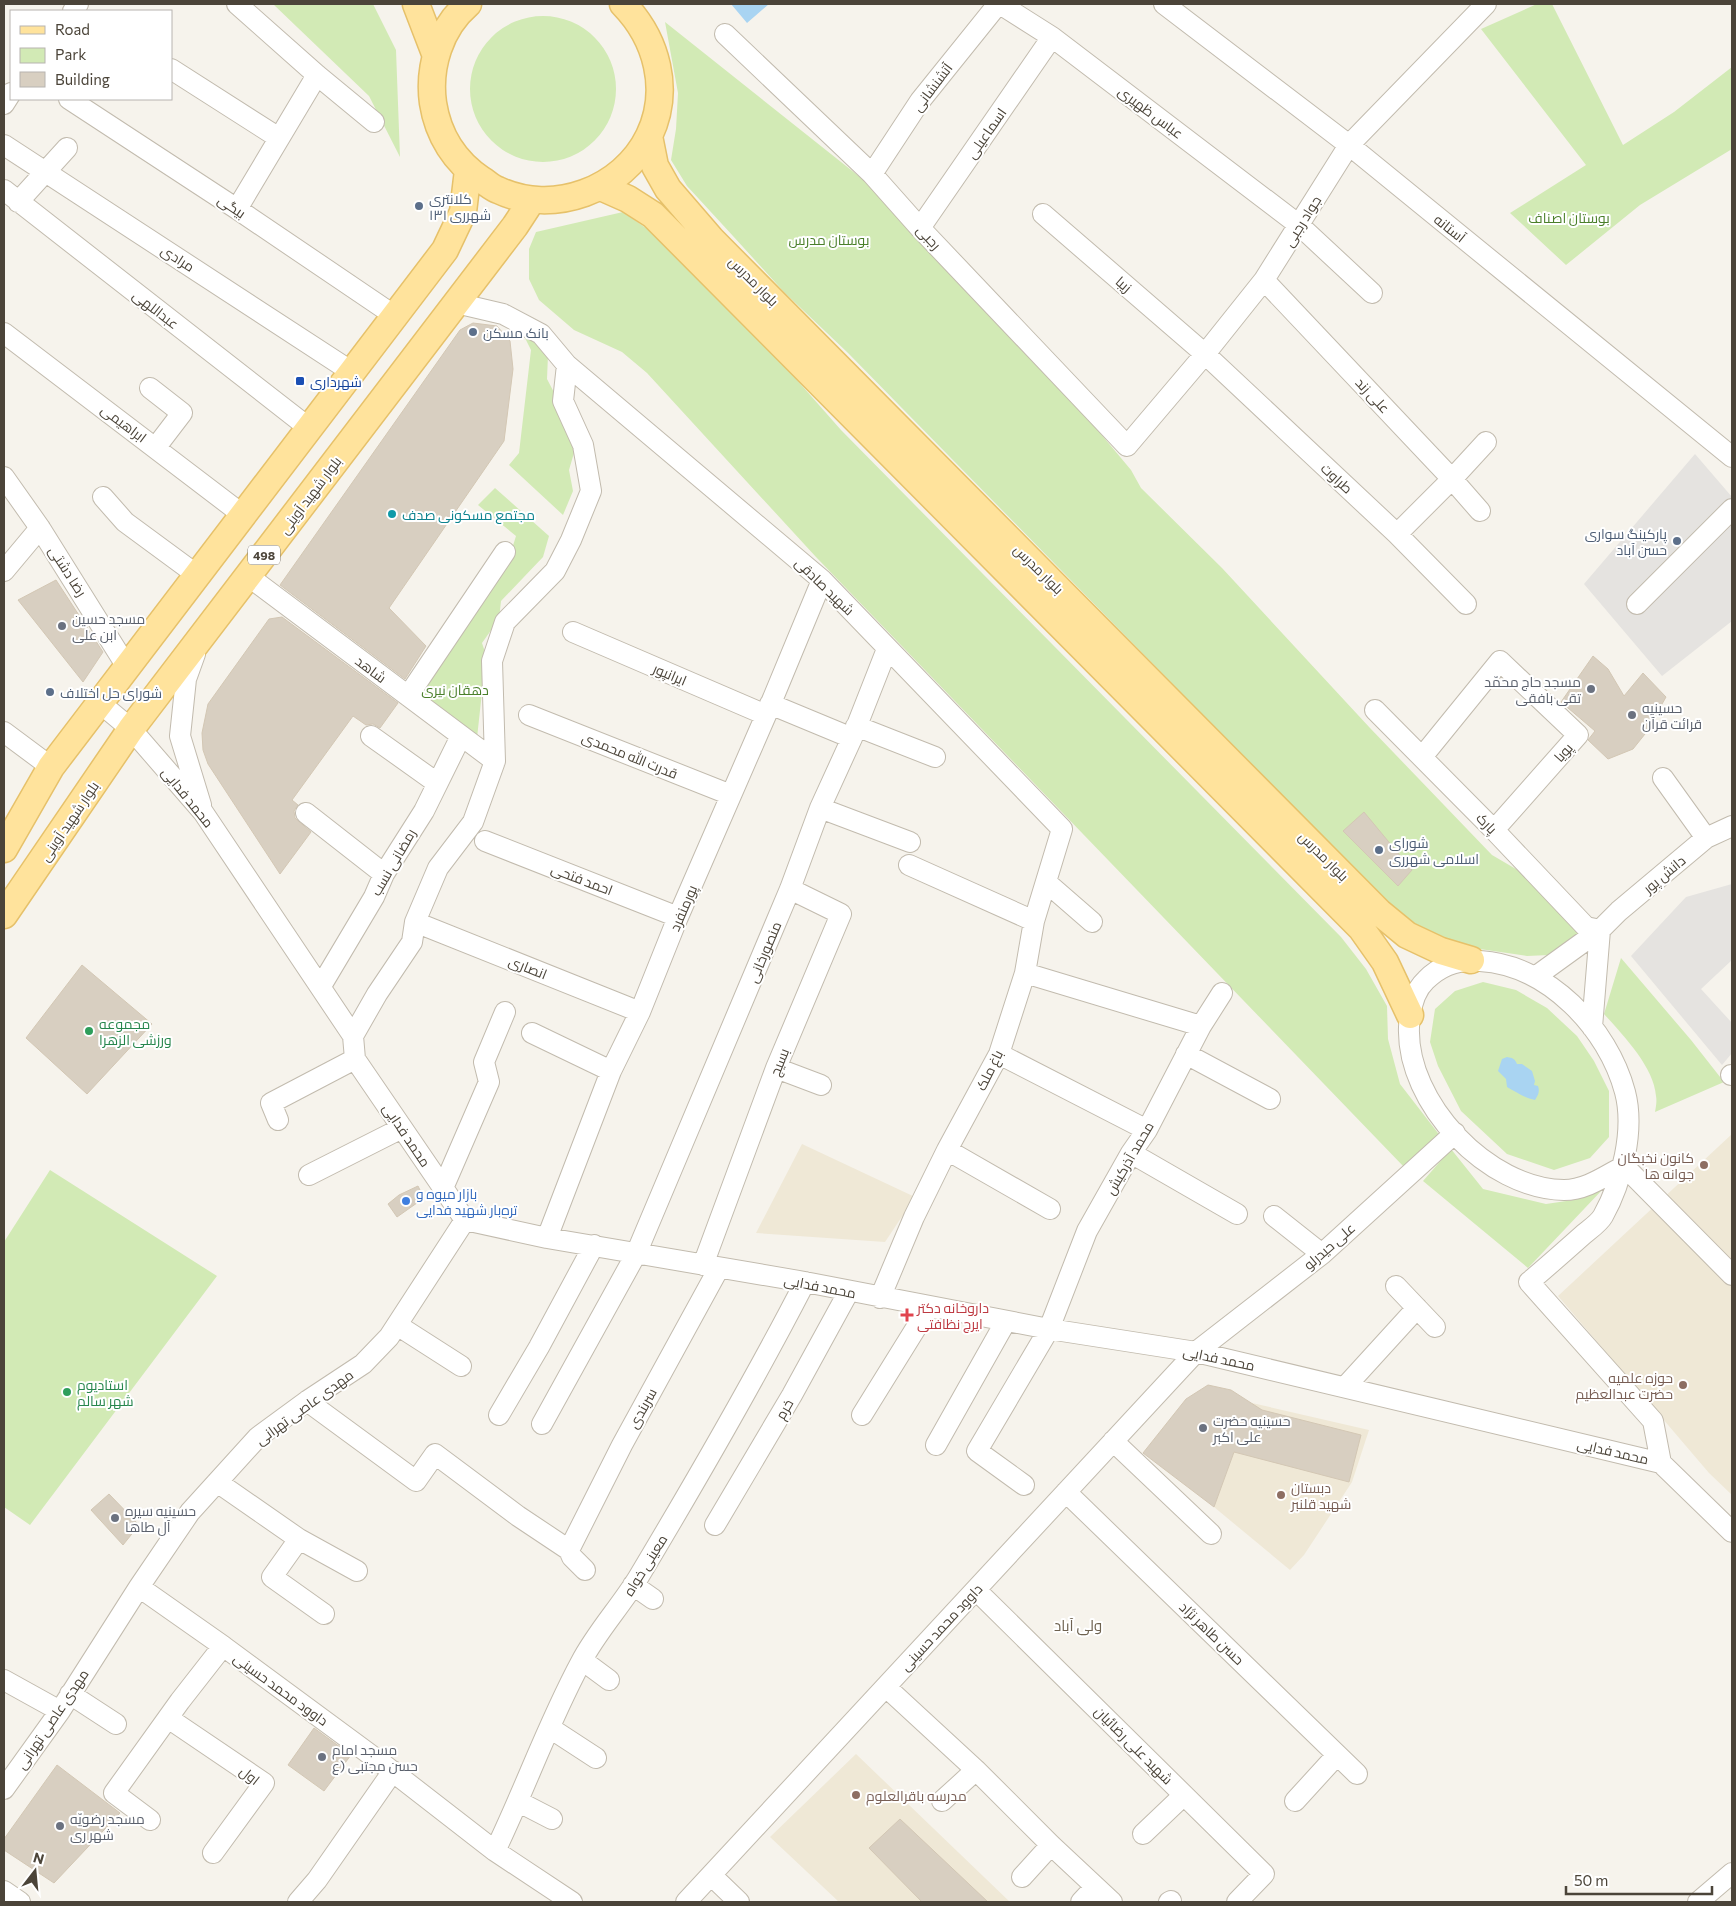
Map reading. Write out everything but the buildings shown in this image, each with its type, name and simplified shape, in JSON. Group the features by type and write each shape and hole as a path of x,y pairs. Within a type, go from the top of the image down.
{"main road":[{"path":"416,4 436,56"},
{"path":"468,4 446,31 436,56 431,87 436,118 448,146 468,170 498,190 532,200 568,199 601,187 629,165 649,136 658,106 659,75 652,44 635,8"},
{"name":"بلوار مدرس","path":"649,136 655,166 668,189 712,240 1372,905 1407,935 1440,951 1471,960"},
{"path":"4,850 51,766 445,250 463,212 468,170"},
{"name":"بلوار مدرس","path":"601,187 628,199 653,215 1361,928 1384,962 1410,1015"},
{"name":"بلوار شهید آوینی","path":"4,915 131,729 515,226 532,200"}],"street":[{"path":"237,4 317,75 374,122"},
{"name":"عباس ظهیری","path":"999,4 1052,37 1300,225 1372,293"},
{"name":"آتشنشانی","path":"872,174 920,101 999,4"},
{"name":"آستانه","path":"1164,4 1349,145 1732,456"},
{"name":"جواد رجبی","path":"1127,446 1205,354 1264,280 1349,145 1486,4"},
{"name":"رجبی","path":"725,34 872,174 920,228 1127,446"},
{"name":"اسماعیلی","path":"920,228 1052,37"},
{"path":"172,70 278,138"},
{"path":"237,209 317,75"},
{"name":"بیگی","path":"70,100 237,209 395,316"},
{"name":"مرادی","path":"4,145 352,372"},
{"path":"11,196 46,172 67,148"},
{"name":"عبداللهی","path":"11,196 309,428"},
{"name":"زیبا","path":"1043,214 1205,354"},
{"name":"علی زند","path":"1264,280 1480,511"},
{"name":"شهید صادقی","path":"456,303 503,314 541,334 567,365 822,580 1062,829"},
{"name":"ابراهیمی","path":"4,332 243,515"},
{"name":"طراوت","path":"1205,354 1397,534 1466,604"},
{"path":"353,1036 377,994 412,942 415,922 438,868 473,822 495,761 492,661 505,622 555,572 571,540 591,491 583,445 563,401 567,365"},
{"path":"150,388 182,413 156,447"},
{"path":"1397,534 1486,442"},
{"name":"رضا دشتی","path":"4,477 40,528 127,667"},
{"path":"103,498 125,522 197,575"},
{"path":"1637,604 1732,509"},
{"path":"4,571 40,528"},
{"path":"408,696 505,552"},
{"name":"شاهد","path":"248,576 495,761"},
{"name":"پورمنفرد","path":"548,1238 611,1071 640,1012 678,917 822,580"},
{"name":"ایرانپور","path":"573,632 768,710 854,732 934,757"},
{"path":"200,638 186,679 180,736 203,812"},
{"name":"منصورخانی","path":"542,1424 636,1254 790,890 820,808 854,732 887,648"},
{"name":"پویا","path":"1422,757 1500,661 1578,735 1494,830"},
{"name":"محمد فدایی","path":"100,703 131,729 203,812 353,1036 355,1059 465,1220 548,1238 805,1282 880,1298 1049,1329 1196,1352 1661,1463 1732,1532"},
{"name":"پارک","path":"1375,710 1494,830 1586,927 1600,930"},
{"name":"قدرت الله محمدی","path":"529,715 731,795"},
{"path":"4,732 51,766"},
{"path":"372,736 437,783"},
{"name":"رمضانی نسب","path":"320,986 374,897 384,874 424,811 461,736"},
{"path":"1664,778 1706,838"},
{"path":"820,808 910,842"},
{"path":"306,813 384,874"},
{"name":"دانش پور","path":"1535,977 1600,930 1619,911 1706,838 1732,826"},
{"name":"باغ ملک","path":"880,1298 914,1217 947,1150 999,1054 1026,973 1034,921 1062,829"},
{"name":"احمد فتحی","path":"486,842 678,917"},
{"path":"909,865 1034,921"},
{"path":"1046,882 1092,922"},
{"name":"بسیج","path":"711,1267 776,1068 841,914 790,890"},
{"name":"انصاری","path":"415,922 640,1012"},
{"path":"1592,1027 1600,930"},
{"path":"1624,1166 1584,1187 1566,1190 1524,1183 1481,1159 1455,1133 1430,1102 1411,1057 1410,1015 1414,997 1424,982 1437,970 1453,962 1471,960 1491,961 1513,967 1535,977 1556,990 1592,1027 1607,1048 1625,1093 1628,1126 1624,1166 1602,1218 1529,1282 1653,1421 1661,1463"},
{"path":"1026,973 1201,1026"},
{"name":"محمد آذرکیش","path":"1024,1485 977,1451 1049,1329 1087,1231 1131,1153 1147,1130 1201,1026 1222,993"},
{"path":"443,1188 489,1082 484,1062 505,1012"},
{"path":"532,1033 611,1071"},
{"path":"999,1054 1147,1130"},
{"path":"1186,1054 1270,1099"},
{"path":"278,1120 271,1103 355,1059"},
{"path":"776,1068 821,1084"},
{"path":"309,1175 402,1128"},
{"name":"علی حیدرلو","path":"1196,1352 1322,1254 1455,1133"},
{"path":"947,1150 1050,1209"},
{"path":"1131,1153 1237,1214"},
{"path":"1624,1166 1732,1275"},
{"path":"1274,1216 1322,1254"},
{"name":"مهدی عاصی تهرانی","path":"4,1789 65,1703 139,1587 190,1512 258,1437 307,1401 363,1364 389,1337 465,1220"},
{"path":"499,1415 539,1347 594,1245"},
{"name":"سربندی","path":"569,1550 711,1267"},
{"name":"معینی خواه","path":"495,1851 519,1802 550,1728 582,1660 634,1585 763,1364 805,1282"},
{"path":"1396,1286 1435,1327"},
{"name":"خرم","path":"715,1525 788,1403 849,1291"},
{"path":"862,1416 929,1307"},
{"path":"1345,1387 1417,1308"},
{"path":"936,1445 1006,1321"},
{"path":"397,1325 461,1366"},
{"name":"داوود محمد حسینی","path":"686,1902 1196,1352"},
{"path":"307,1401 416,1481 435,1454 518,1516 569,1550 572,1557 585,1570"},
{"path":"1113,1441 1212,1534"},
{"path":"217,1482 299,1539 357,1571"},
{"name":"حسن طاهر نژاد","path":"1066,1492 1357,1774"},
{"path":"299,1539 272,1577 324,1614"},
{"path":"634,1585 653,1599"},
{"name":"داوود محمد حسینی","path":"139,1587 393,1771 495,1851 572,1902"},
{"name":"شهید علی رضائیان","path":"976,1590 1264,1874 1238,1902"},
{"path":"150,1820 114,1793 223,1646"},
{"path":"582,1660 609,1680"},
{"path":"4,1680 116,1724"},
{"path":"886,1687 976,1770 1051,1845 1112,1902"},
{"name":"اول","path":"168,1718 264,1783 213,1853"},
{"path":"550,1728 596,1758"},
{"path":"1295,1801 1337,1755"},
{"path":"942,1801 976,1770"},
{"path":"298,1902 317,1880 393,1771"},
{"path":"1143,1834 1184,1795"},
{"path":"519,1802 552,1819"},
{"path":"1022,1877 1051,1845"},
{"path":"1698,1902 1732,1873"},
{"path":"712,1876 739,1902"},
{"path":"1081,1902 1095,1887"},
{"path":"4,1891 20,1902"}],"shaded area":[{"name":"پارکینگ سواری حسن آباد","path":"1695,454 1732,497 1732,621 1662,676 1584,584"},
{"path":"1732,884 1732,960 1701,989 1732,1023 1732,1053 1722,1065 1631,956 1686,897"},
{"name":"حوزه علمیه حضرت عبدالعظیم","path":"1732,1134 1732,1495 1709,1473 1558,1296"},
{"path":"802,1144 915,1197 885,1242 756,1233"},
{"name":"دبستان شهید قلنبر","path":"1252,1403 1369,1430 1352,1482 1304,1555 1290,1570 1214,1507"},
{"name":"مدرسه باقرالعلوم","path":"856,1754 1010,1902 839,1902 770,1837"}],"green space":[{"path":"273,4 373,4 396,50 400,157 369,96"},
{"name":"بوستان اصناف","path":"1537,4 1552,4 1623,145 1674,112 1732,67 1732,149 1640,205 1566,265 1510,213 1586,165 1481,29"},
{"path":"543,16 571,22 583,28 594,38 604,49 610,61 616,89 610,117 604,129 594,140 583,150 571,156 543,162 515,156 503,150 492,140 482,129 476,117 470,89 476,61 482,49 492,38 503,28 515,22"},
{"name":"بوستان مدرس","path":"665,22 875,189 1055,379 1131,470 1141,488 1222,568 1370,728 1492,855 1521,872 1583,931 1549,955 1527,956 1466,947 1435,937 1400,913 1353,868 848,353 784,292 687,186 671,160 676,129 678,93"},
{"path":"623,212 653,233 774,354 841,430 1341,937 1366,969 1387,1006 1388,1039 1400,1084 1441,1137 1404,1167 816,557 647,373 622,352 574,330 539,300 529,279 529,249 536,232"},
{"path":"522,332 539,339 548,355 547,379 559,402 576,446 569,470 573,491 563,515 509,465 519,453 531,350"},
{"name":"دهقان نیری","path":"495,488 549,536 543,557 501,601 499,619 482,643 486,655 477,738 419,695 511,552 516,536 478,505"},
{"path":"1621,958 1724,1082 1655,1112 1656,1098 1650,1074 1636,1052 1604,1014"},
{"path":"1483,982 1516,990 1547,1008 1577,1036 1594,1061 1609,1091 1609,1137 1590,1158 1554,1170 1507,1154 1461,1111 1438,1066 1430,1042 1435,1009 1455,991"},
{"path":"1451,1149 1483,1189 1546,1204 1573,1200 1603,1189 1528,1268 1423,1181"},
{"name":"استادیوم شهر سالم","path":"50,1170 217,1276 30,1525 4,1507 4,1242"}],"water":[{"path":"731,4 769,4 747,23"},
{"path":"1507,1057 1514,1059 1517,1064 1522,1064 1532,1071 1535,1081 1534,1085 1538,1086 1539,1090 1535,1100 1507,1087 1506,1079 1498,1071 1502,1059"}],"place":[{"name":"کلانتری ۱۳۱ شهرری","path":"419,206"},
{"name":"بانک مسکن","path":"473,332"},
{"name":"شهرداری","path":"300,381"},
{"name":"مجتمع مسکونی صدف","path":"392,514"},
{"name":"پارکینگ سواری حسن آباد","path":"1677,541"},
{"name":"مسجد حسین ابن علی","path":"62,626"},
{"name":"مسجد حاج محمّد تقی بافقی","path":"1591,689"},
{"name":"شورای حل اختلاف","path":"50,692"},
{"name":"حسینیه قرائت قرآن","path":"1632,715"},
{"name":"شورای اسلامی شهرری","path":"1379,850"},
{"name":"مجموعه ورزشی الزهرا","path":"89,1031"},
{"name":"کانون نخبگان جوانه ها","path":"1704,1165"},
{"name":"بازار میوه و تره‌بار شهید فدایی","path":"406,1201"},
{"name":"داروخانه دکتر ایرج نظافتی","path":"907,1315"},
{"name":"حوزه علمیه حضرت عبدالعظیم","path":"1683,1385"},
{"name":"استادیوم شهر سالم","path":"67,1392"},
{"name":"حسینیه حضرت علی اکبر","path":"1203,1428"},
{"name":"دبستان شهید قلنبر","path":"1281,1495"},
{"name":"حسینیه سیره آل طاها","path":"115,1518"},
{"name":"مسجد امام حسن مجتبی (ع","path":"322,1757"},
{"name":"مدرسه باقرالعلوم","path":"856,1795"},
{"name":"مسجد رضویّه شهر ری","path":"60,1826"}],"district":[{"name":"ولی آباد","path":"1078,1625"}]}
